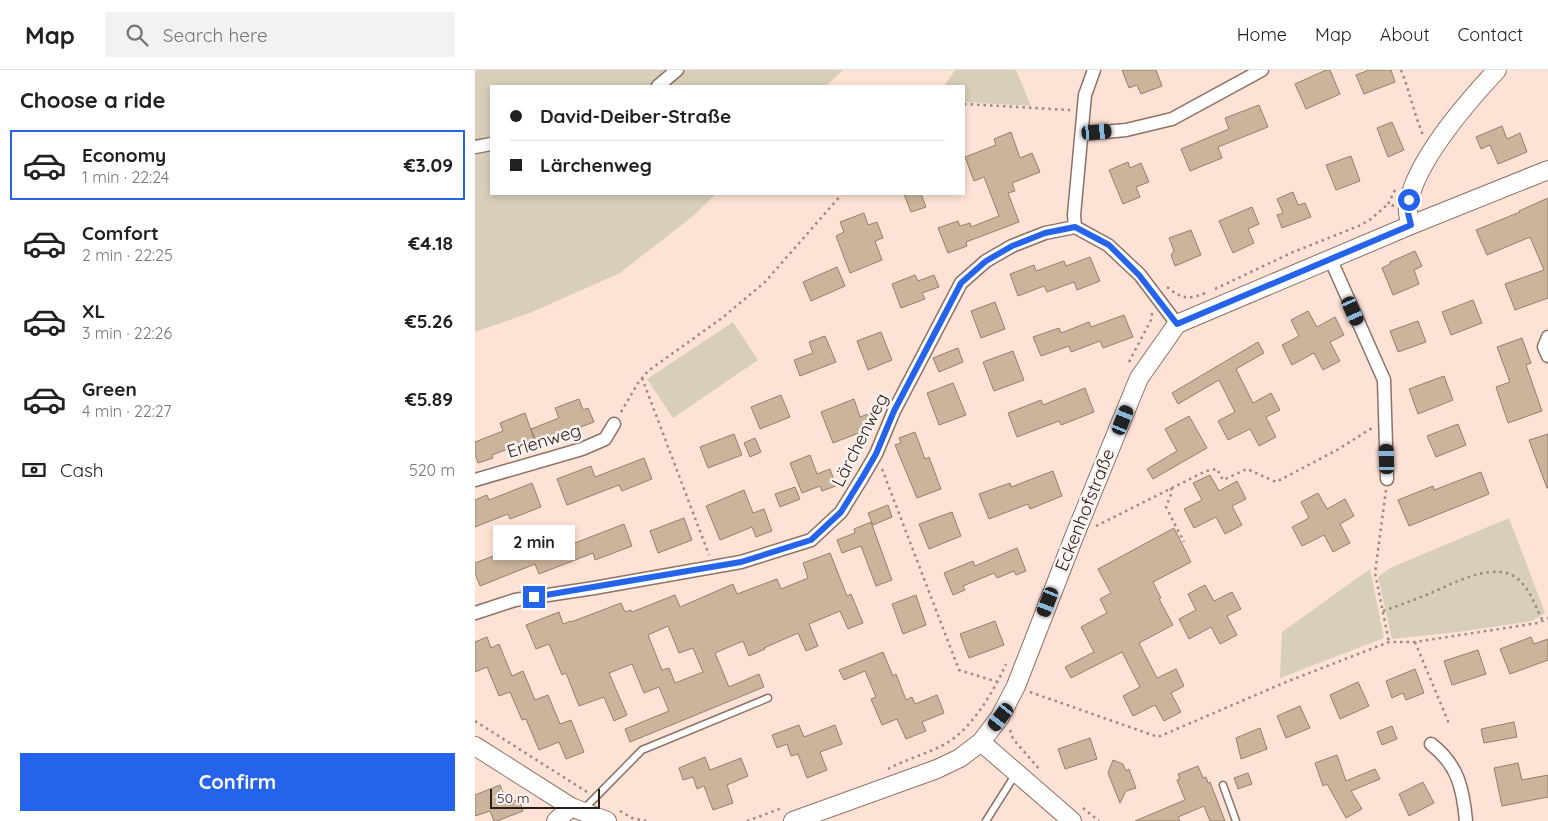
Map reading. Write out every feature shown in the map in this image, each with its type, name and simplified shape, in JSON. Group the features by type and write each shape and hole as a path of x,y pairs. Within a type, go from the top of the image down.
{"street":[{"path":"659,85 677,70"},
{"path":"1094,70 1085,95 1083,111 1074,215 1075,227 1109,245 1139,275 1177,324 1330,258 1548,170"},
{"path":"1082,134 1126,130 1172,119 1263,70"},
{"path":"1411,225 1407,209 1417,176 1442,135 1497,70"},
{"path":"475,147 490,144"},
{"name":"Lärchenweg","path":"475,613 515,600 741,562 811,540 841,512 876,454 894,411 961,283 986,261 1012,246 1045,233 1075,227"},
{"path":"1330,258 1384,380 1387,479"},
{"name":"Eckenhofstraße","path":"788,814 937,769 960,758 981,742 1001,717 1016,686 1139,378 1177,324"},
{"path":"1548,337 1544,347 1548,356"},
{"name":"Erlenweg","path":"475,480 582,449 605,439 614,424"},
{"path":"981,742 1072,821"},
{"path":"1431,744 1445,755 1456,771 1465,806 1466,821"},
{"path":"475,746 577,809 612,815"},
{"path":"556,821 577,809"}],"lane":[{"path":"577,809 596,798 642,750 769,698"},
{"path":"986,821 1016,774"},
{"path":"1223,785 1236,821"}],"path":[{"path":"1401,70 1424,137"},
{"path":"965,104 1083,111"},
{"path":"614,424 648,371 722,318 765,282 841,195"},
{"path":"1149,287 1164,285 1185,298 1194,297 1211,291 1291,253 1361,225 1388,204"},
{"path":"1129,362 1151,320 1152,311"},
{"path":"642,378 713,566"},
{"path":"1074,537 1206,471 1217,468 1223,480 1247,469 1276,482 1337,450 1385,420"},
{"path":"876,454 959,670 1016,686 1157,737 1285,682 1389,642 1415,642 1538,623 1548,618"},
{"path":"1387,479 1375,573 1389,642"},
{"path":"1171,488 1172,492 1166,507 1184,542"},
{"path":"1383,611 1461,580 1490,572 1504,573 1520,581 1543,621"},
{"path":"1415,642 1450,726"},
{"path":"887,769 946,743 961,732 998,682 1006,664"},
{"path":"475,721 596,798"},
{"path":"1009,728 1013,739 1041,772"},
{"path":"1077,803 1099,821"},
{"path":"747,821 788,814"},
{"path":"612,815 646,821"}],"shaded area":[{"path":"475,70 843,70 827,85 490,85 490,195 715,195 693,216 620,273 532,312 475,332"},
{"path":"955,70 1016,70 1031,106 965,102 965,85 945,85"},
{"path":"733,322 758,360 673,418 647,379"},
{"path":"1509,518 1545,613 1532,621 1392,639 1378,577 1390,568"},
{"path":"1370,569 1384,638 1280,678 1282,632"}],"building":[{"path":"1122,70 1156,70 1162,86 1141,94 1137,85 1129,88"},
{"path":"1330,70 1340,94 1306,109 1295,84"},
{"path":"1369,70 1391,70 1395,82 1364,94 1356,75"},
{"path":"1259,105 1268,127 1218,147 1222,158 1190,171 1181,149 1229,129 1225,118"},
{"path":"1392,122 1404,150 1388,157 1377,128"},
{"path":"1502,126 1507,139 1520,133 1527,152 1498,164 1490,145 1481,149 1476,137"},
{"path":"1011,132 1020,158 1032,153 1040,172 1012,183 1015,191 1008,193 1019,222 966,242 967,246 948,253 938,228 958,221 960,226 970,223 971,227 999,216 984,177 974,181 965,157 996,145 994,139"},
{"path":"1351,156 1360,181 1336,190 1326,165"},
{"path":"1128,162 1130,168 1141,163 1149,182 1136,187 1140,197 1123,204 1109,170"},
{"path":"1293,192 1298,205 1305,203 1311,217 1282,228 1277,215 1283,213 1277,199"},
{"path":"904,195 921,195 926,207 911,212"},
{"path":"1548,198 1548,298 1515,310 1505,284 1544,270 1530,237 1487,255 1476,230"},
{"path":"1252,207 1259,224 1248,229 1254,243 1233,253 1219,221"},
{"path":"864,213 868,225 877,222 883,238 875,241 882,260 850,273 836,236 844,232 840,222"},
{"path":"1191,230 1201,255 1175,266 1171,255 1174,251 1169,238"},
{"path":"1415,251 1422,266 1414,270 1419,284 1393,295 1382,268 1390,264 1390,262"},
{"path":"1090,257 1100,281 1077,290 1074,282 1047,292 1044,286 1018,296 1010,274 1034,265 1036,271 1064,261 1066,266"},
{"path":"837,267 845,286 811,301 803,282"},
{"path":"915,275 918,281 934,275 939,287 922,293 925,299 901,308 892,284"},
{"path":"1473,300 1482,323 1451,335 1442,312"},
{"path":"995,302 1005,329 981,338 971,311"},
{"path":"1308,311 1317,327 1335,317 1344,335 1330,342 1340,361 1323,370 1314,353 1292,365 1282,345 1299,336 1291,320"},
{"path":"1124,315 1133,337 1103,348 1100,341 1071,352 1069,346 1041,356 1033,337 1059,328 1061,333 1089,322 1091,327"},
{"path":"1418,321 1426,342 1398,352 1390,331"},
{"path":"881,332 892,360 868,370 857,341"},
{"path":"825,336 836,362 800,376 794,360 813,353 809,342"},
{"path":"1522,338 1531,363 1526,365 1542,411 1508,423 1496,387 1510,382 1497,347"},
{"path":"1258,342 1264,353 1236,369 1253,403 1271,393 1280,410 1266,417 1276,437 1259,446 1250,429 1228,440 1218,421 1235,412 1219,380 1178,404 1172,393"},
{"path":"958,348 963,362 939,372 933,358"},
{"path":"1013,351 1024,380 994,391 983,362"},
{"path":"1444,376 1453,400 1418,414 1409,389"},
{"path":"953,383 966,415 939,425 927,393"},
{"path":"1085,388 1094,412 1061,425 1059,421 1017,437 1008,413 1041,400 1043,405"},
{"path":"781,395 790,417 760,429 751,407"},
{"path":"579,399 583,410 588,408 594,422 536,441 531,429 559,418 555,408"},
{"path":"854,399 860,417 868,414 874,427 833,443 821,412"},
{"path":"525,413 534,439 492,455 493,458 478,463 475,454 475,442 503,431 500,423"},
{"path":"1189,416 1207,448 1153,479 1147,469 1177,451 1165,429"},
{"path":"1458,424 1466,445 1436,457 1427,436"},
{"path":"915,432 925,459 929,457 941,489 917,498 895,445 901,443 899,438"},
{"path":"734,434 742,455 708,468 700,447"},
{"path":"1548,434 1548,488 1547,488 1529,440"},
{"path":"755,438 761,452 750,457 744,443"},
{"path":"810,455 817,474 830,469 836,486 822,491 820,486 802,493 790,463"},
{"path":"644,458 652,479 622,491 619,485 567,505 557,479 591,466 595,477"},
{"path":"1053,471 1062,496 1030,509 1028,504 989,519 979,494 1010,483 1011,487"},
{"path":"1481,472 1489,494 1409,526 1398,500 1433,486 1434,490"},
{"path":"1210,475 1219,491 1237,481 1246,499 1232,506 1242,525 1225,534 1216,517 1194,528 1184,509 1202,500 1193,483"},
{"path":"532,483 541,507 510,519 508,514 475,527 475,500 487,495 489,500"},
{"path":"795,487 800,499 780,507 775,494"},
{"path":"744,490 753,513 764,509 772,531 756,537 752,527 720,540 706,506"},
{"path":"1318,493 1327,509 1345,499 1354,516 1340,524 1350,543 1333,552 1324,535 1302,546 1292,527 1309,518 1301,502"},
{"path":"888,505 892,517 873,525 868,513"},
{"path":"952,512 961,536 929,549 919,524"},
{"path":"684,518 692,540 658,553 650,531"},
{"path":"871,522 892,580 876,586 861,546 842,553 837,540 855,533 854,529"},
{"path":"624,524 632,546 595,560 593,553 539,574 535,564 480,586 475,573 475,563 514,548 517,555 564,536 567,546"},
{"path":"1174,528 1191,562 1153,582 1161,598 1159,599 1173,625 1139,643 1157,678 1176,669 1184,686 1171,693 1181,712 1164,721 1155,705 1133,716 1123,696 1140,687 1122,652 1071,678 1065,667 1094,652 1081,627 1107,613 1100,599 1111,593 1098,569"},
{"path":"1017,548 1026,571 1016,575 1014,571 997,578 994,573 963,586 965,590 953,595 944,573 973,561 975,566"},
{"path":"830,553 847,596 851,594 863,623 848,629 840,611 809,624 818,646 806,651 798,633 749,656 743,641 715,653 729,687 759,674 764,687 630,742 625,729 669,711 659,687 644,693 632,664 609,673 627,715 614,721 604,697 579,706 566,673 562,675 549,644 536,649 526,625 559,612 563,624 621,603 625,612 631,610 632,612 675,595 680,607 733,584 737,594 777,579 781,589 808,578 803,563","holes":["668,626 679,653 693,648 703,672 675,683 669,668 662,670 648,635"]},
{"path":"1205,585 1214,601 1232,592 1241,609 1227,616 1237,635 1220,644 1211,627 1189,639 1179,619 1196,610 1188,594"},
{"path":"916,595 926,625 903,634 892,604"},
{"path":"995,621 1004,645 969,658 960,634"},
{"path":"487,637 491,648 499,644 512,676 523,671 535,700 548,695 560,724 571,720 584,752 566,759 559,742 539,750 526,719 522,720 510,692 499,696 487,667 475,672 475,642"},
{"path":"1531,637 1534,644 1548,639 1548,660 1510,674 1500,649"},
{"path":"1478,650 1486,674 1452,685 1444,661"},
{"path":"883,652 893,676 896,674 906,700 912,697 915,704 937,695 944,713 922,722 926,731 906,739 897,719 882,725 871,699 876,697 865,671 844,680 839,670"},
{"path":"1415,669 1424,693 1406,700 1403,693 1392,698 1386,681"},
{"path":"1358,682 1369,706 1340,719 1330,695"},
{"path":"1300,706 1310,728 1286,738 1277,716"},
{"path":"1514,722 1517,737 1484,743 1481,729"},
{"path":"799,725 804,737 835,725 842,744 820,752 827,770 807,778 798,754 791,756 787,744 777,748 772,735"},
{"path":"1392,726 1397,739 1382,745 1377,732"},
{"path":"1260,728 1267,749 1241,759 1236,738"},
{"path":"1090,738 1097,759 1065,769 1058,749"},
{"path":"1337,755 1346,781 1375,769 1380,779 1351,791 1362,809 1346,818 1327,784 1323,786 1315,763"},
{"path":"705,757 710,770 741,758 748,776 727,785 733,803 713,810 704,786 697,789 693,777 683,780 679,768"},
{"path":"1113,760 1123,764 1126,771 1129,769 1136,788 1126,791 1120,803 1108,773"},
{"path":"1518,763 1522,780 1548,775 1548,797 1502,806 1494,768"},
{"path":"1198,766 1203,778 1206,777 1208,783 1210,782 1225,821 1210,821 1204,806 1178,817 1180,821 1135,821 1185,800 1177,780 1180,779 1178,774"},
{"path":"1248,773 1252,784 1238,789 1234,778"},
{"path":"1423,782 1434,803 1409,816 1399,794"},
{"path":"500,785 507,803 519,799 523,811 497,821 494,821 490,811 475,816 475,795"}],"route":[{"path":"534,597 741,562 811,540 841,512 862,478 876,454 894,411 961,283 986,261 1012,246 1045,233 1075,227 1109,245 1139,275 1177,324 1411,225 1407,209 1409,200"}]}
